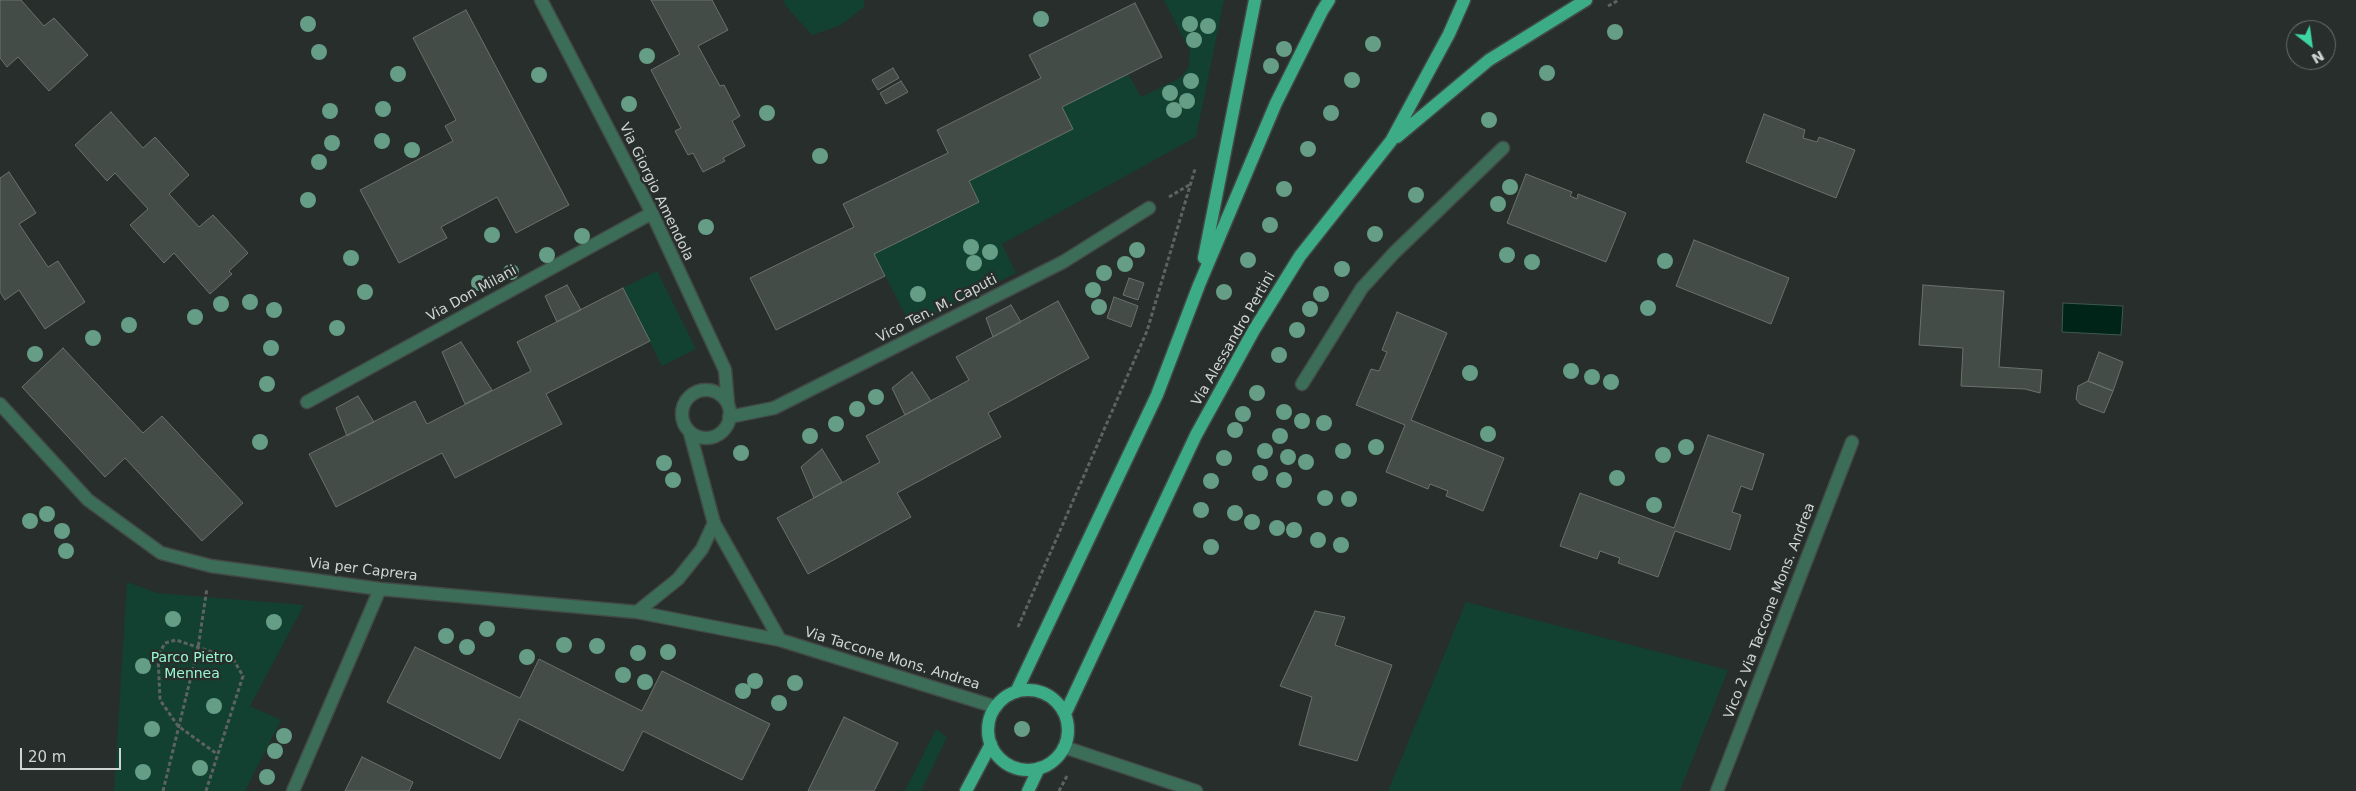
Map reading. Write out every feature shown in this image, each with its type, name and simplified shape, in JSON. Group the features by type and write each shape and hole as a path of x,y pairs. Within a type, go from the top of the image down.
{"main road":[{"path":"1199,285 1254,0"},
{"path":"1016,692 1157,394 1199,285 1276,102 1329,0"},
{"name":"Via Alessandro Pertini","path":"1065,714 1196,435 1254,330 1300,256 1391,141 1449,34 1464,0"},
{"path":"1391,141 1489,60 1586,0"},
{"path":"1016,692 1039,692 1050,696 1059,704 1065,714 1068,731 1064,747 1049,764 1027,770 1005,763 991,744 988,731 990,719 996,707 1004,698 1016,692"},
{"path":"966,791 991,744"},
{"path":"1028,791 1039,768"}],"street":[{"name":"Via Giorgio Amendola","path":"541,0 652,213 725,370 729,418"},
{"path":"1302,384 1362,288 1394,253 1503,148"},
{"name":"Vico Ten. M. Caputi","path":"729,418 774,408 1063,262 1150,208"},
{"name":"Via Don Milani","path":"307,402 652,213"},
{"path":"728,404 723,397 708,390 694,393 683,404 681,412 685,426 697,436 712,437 725,427 729,418"},
{"name":"Via per Caprera","path":"0,404 88,500 161,553 211,566 380,589 488,596 637,612 780,640"},
{"path":"690,432 714,523 780,640"},
{"name":"Vico 2 Via Taccone Mons. Andrea","path":"1717,791 1852,442"},
{"path":"637,612 678,579 702,549 714,523"},
{"path":"293,791 380,589"},
{"name":"Via Taccone Mons. Andrea","path":"780,640 996,707"},
{"path":"1064,747 1196,791"}],"path":[{"path":"1014,636 1147,331 1195,168"},
{"path":"164,791 198,648 211,566"},
{"path":"206,791 242,676 233,660 176,640 165,643 158,656 160,700 178,726 217,754"}],"green space":[{"path":"784,0 864,0 864,7 841,25 812,35 785,5"},
{"path":"1164,0 1224,0 1196,137 1002,244 1016,273 911,326 874,254 1062,107 1128,74 1141,97 1180,78 1189,67 1190,51"},
{"path":"657,271 696,349 662,366 623,288"},
{"name":"Parco Pietro Mennea","path":"127,582 157,593 304,605 250,706 281,720 245,791 114,791"},
{"path":"1466,602 1728,670 1680,791 1388,791"},
{"path":"936,729 947,737 921,791 905,791"}],"shaded area":[{"path":"2063,303 2123,306 2121,335 2062,332"}],"building":[{"path":"0,0 21,0 44,26 54,18 88,55 49,91 18,57 7,67 0,58"},
{"path":"651,0 712,0 728,30 698,46 720,86 724,85 740,116 732,121 745,146 723,158 725,161 703,172 693,153 688,155 675,131 681,128 651,70 680,54"},
{"path":"1135,3 1162,57 1062,107 1073,129 969,181 979,202 874,254 885,276 776,330 750,278 854,227 843,204 948,153 937,130 1041,78 1029,55"},
{"path":"466,10 569,205 516,233 497,197 441,227 447,238 399,263 360,190 453,141 445,126 456,120 413,38"},
{"path":"893,68 899,78 878,90 872,80"},
{"path":"901,81 908,92 886,104 880,93"},
{"path":"111,112 143,148 155,137 189,175 169,194 199,227 213,215 248,253 229,271 232,274 210,294 174,253 164,263 130,225 148,209 115,173 107,181 75,145"},
{"path":"1764,114 1805,130 1803,138 1817,142 1819,137 1855,150 1836,198 1746,162"},
{"path":"9,172 36,213 19,224 48,267 58,261 85,302 45,329 19,290 5,300 0,292 0,178"},
{"path":"1526,174 1572,192 1570,196 1577,199 1578,194 1626,213 1606,262 1507,223"},
{"path":"1694,240 1789,278 1771,324 1676,286"},
{"path":"1129,278 1144,283 1138,300 1123,295"},
{"path":"567,285 581,310 557,322 545,296"},
{"path":"1923,285 2004,291 1999,367 2042,370 2040,393 2025,389 1961,386 1963,348 1919,345"},
{"path":"623,288 650,341 546,394 562,424 455,478 442,453 336,507 309,454 415,401 427,424 531,371 517,342"},
{"path":"1114,297 1138,306 1131,327 1107,318"},
{"path":"1058,301 1089,358 988,413 1001,437 897,493 911,517 808,574 777,518 880,462 866,436 969,380 956,357"},
{"path":"1011,305 1021,322 993,337 986,318"},
{"path":"1397,312 1447,333 1411,420 1504,458 1483,511 1446,496 1448,491 1430,484 1428,489 1386,472 1405,425 1356,405 1371,369 1379,371 1387,352 1382,350"},
{"path":"461,342 492,390 465,404 442,352"},
{"path":"63,348 143,433 162,416 243,503 202,541 125,458 105,477 22,387"},
{"path":"2099,352 2123,362 2113,391 2088,381"},
{"path":"912,372 931,401 905,415 892,388"},
{"path":"2088,381 2113,391 2104,413 2080,404 2076,399 2078,386"},
{"path":"358,396 374,422 347,436 336,408"},
{"path":"1708,435 1764,454 1752,490 1741,486 1732,512 1741,515 1730,550 1675,531 1658,577 1618,563 1620,558 1600,551 1597,559 1560,546 1580,493 1674,528"},
{"path":"822,449 842,482 814,498 801,467"},
{"path":"1315,611 1345,617 1335,645 1392,665 1357,761 1299,745 1312,697 1280,686"},
{"path":"415,647 520,698 539,659 642,711 662,671 770,724 742,780 643,731 623,771 519,719 500,759 387,702"},
{"path":"844,717 898,743 874,791 808,791"},
{"path":"362,757 413,782 409,791 345,791"}]}
